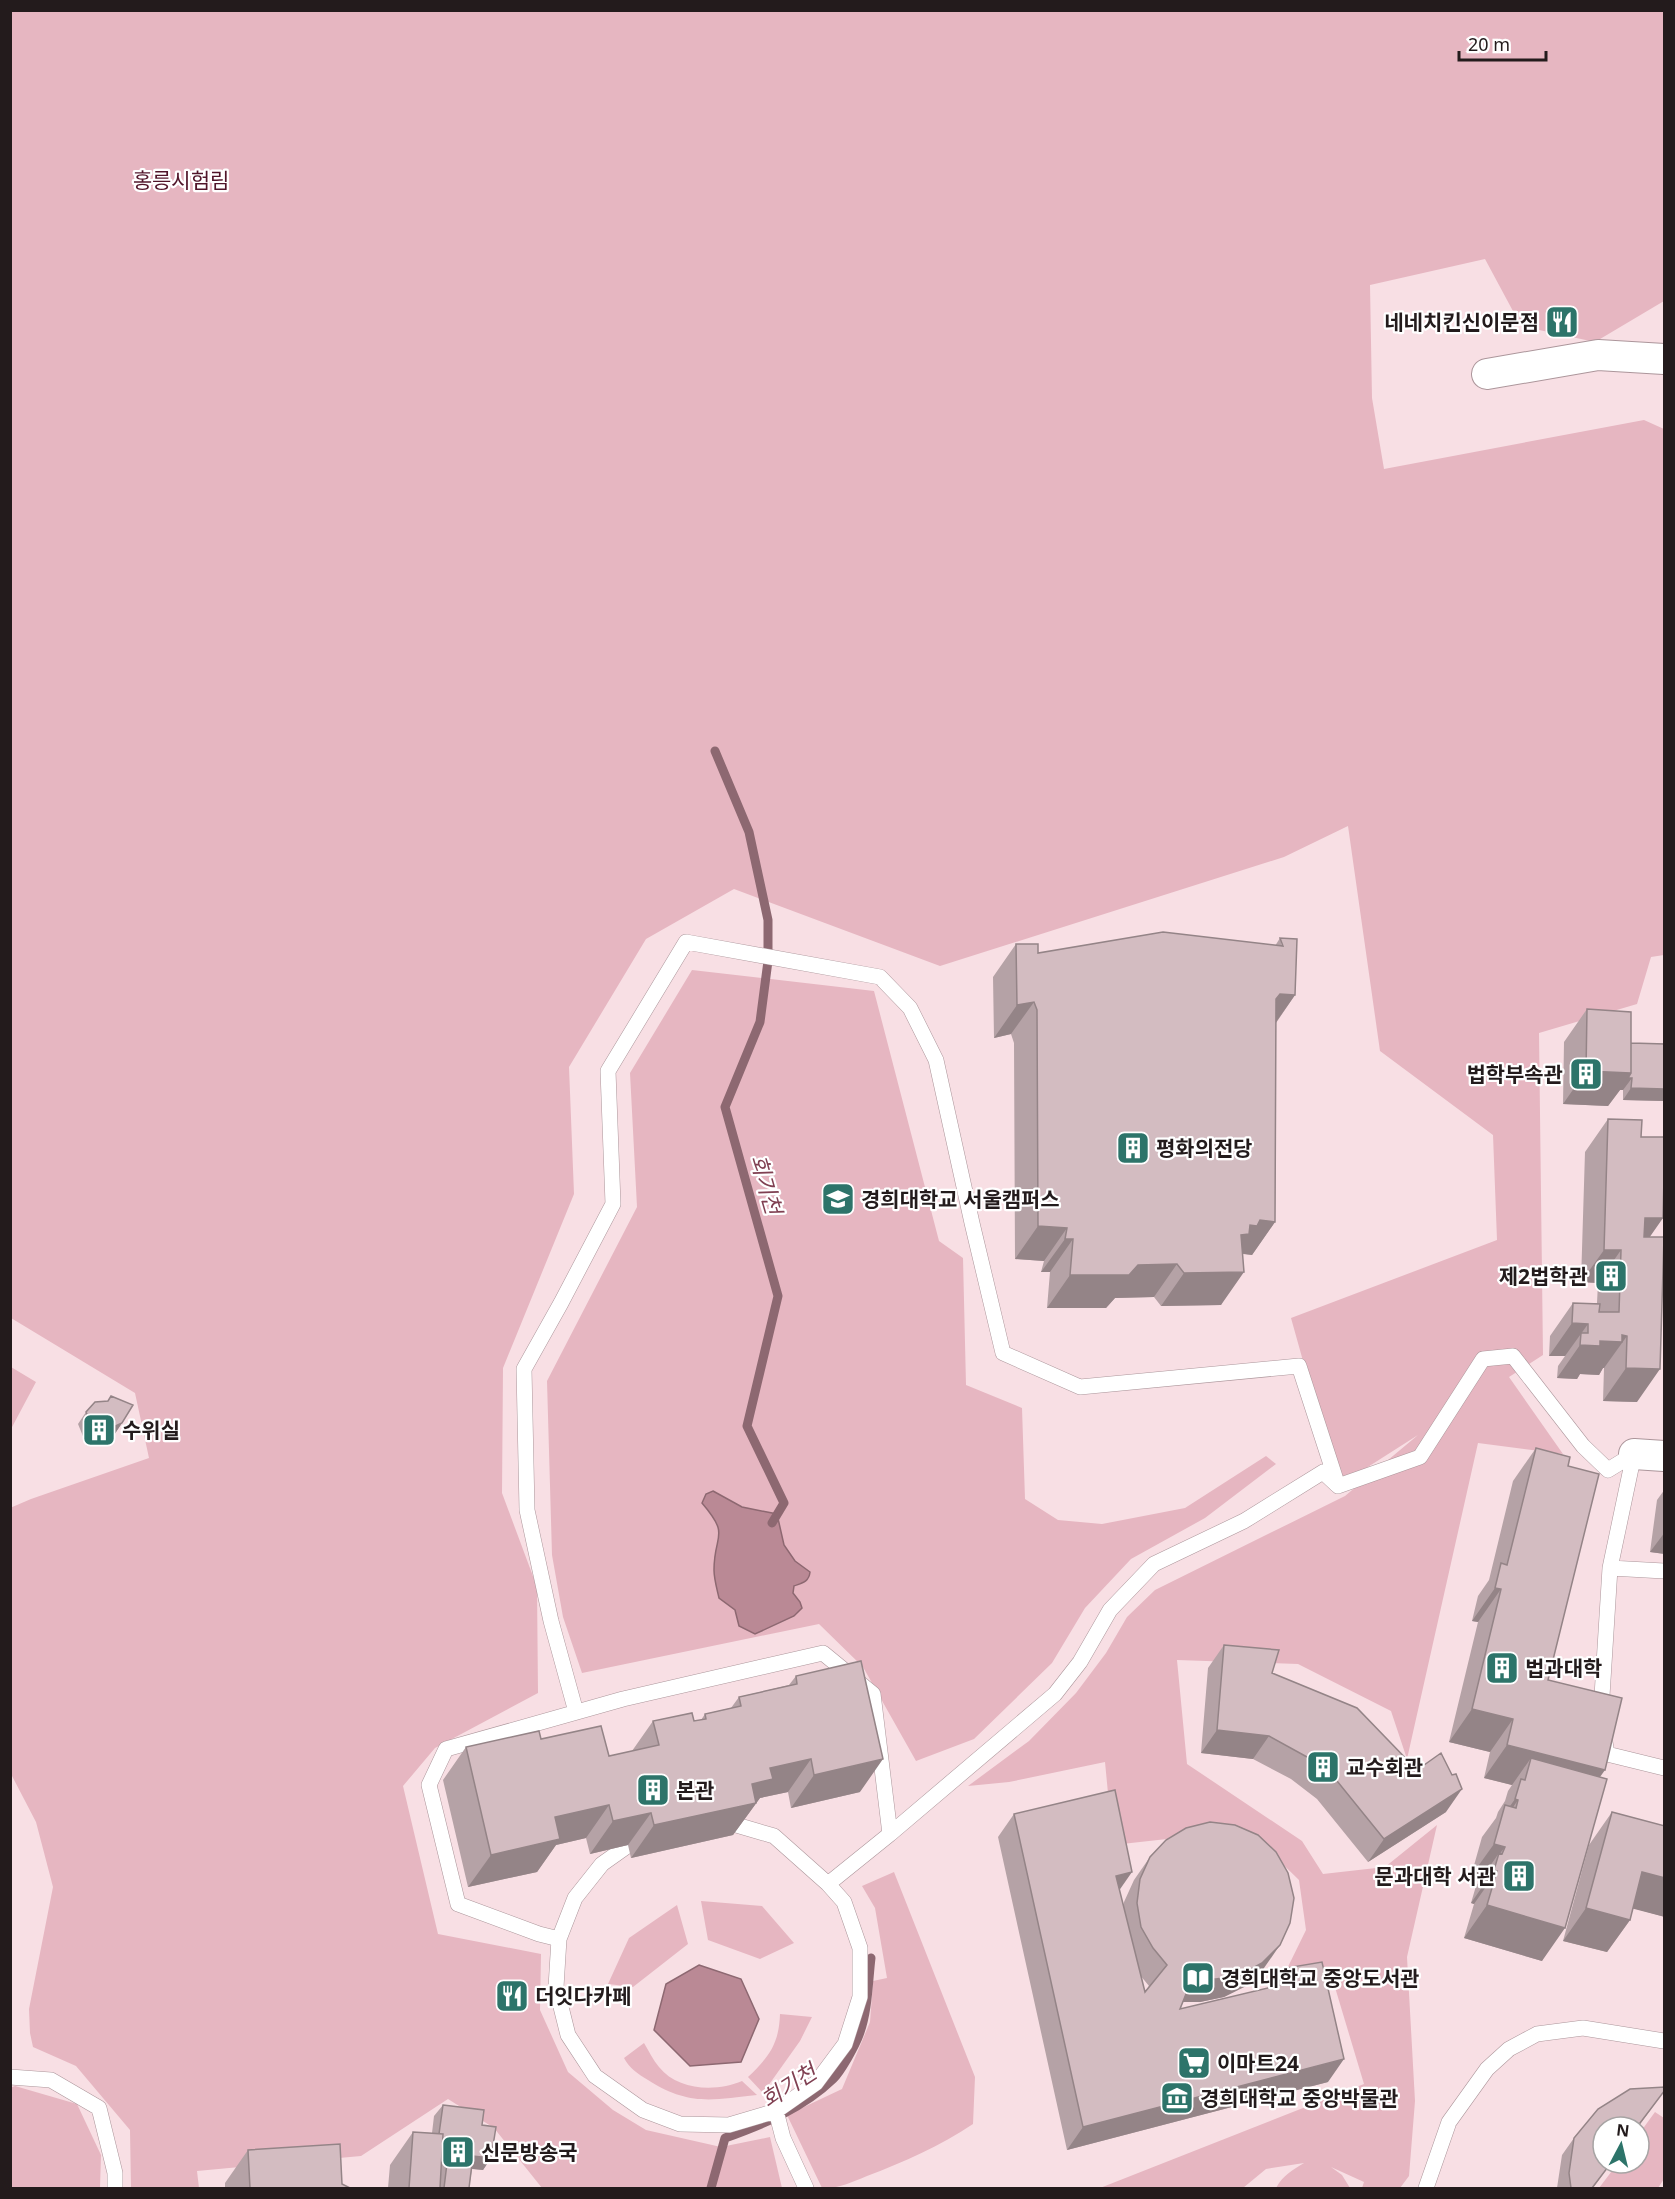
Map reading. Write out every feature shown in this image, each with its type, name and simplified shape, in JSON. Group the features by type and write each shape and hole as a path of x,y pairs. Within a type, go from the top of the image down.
{"street":[{"path":"1487,374 1598,355 1665,359"},
{"path":"1634,1454 1665,1456"}],"lane":[{"path":"576,1712 551,1622 527,1510 524,1369 613,1204 608,1071 686,942 880,976 910,1008 936,1060 1003,1353 1080,1387 1299,1365 1338,1486"},
{"path":"1338,1486 1420,1457 1483,1359 1513,1356 1583,1446 1608,1470 1634,1454"},
{"path":"1634,1454 1610,1568 1601,1716 1607,1754 1665,1768"},
{"path":"828,1884 1056,1694 1080,1662 1110,1610 1154,1564 1244,1521 1323,1472 1338,1486"},
{"path":"1610,1568 1665,1571"},
{"path":"560,1939 539,1934 458,1904 429,1785 446,1749 576,1712 823,1653 873,1694 890,1834"},
{"path":"626,1847 602,1864 575,1898 560,1939 556,1987 568,2035 595,2076 643,2110 680,2124 729,2125 776,2112 816,2083 845,2044 860,1997 860,1948 844,1902 828,1884 774,1836 733,1824"},
{"path":"1426,2188 1449,2122 1487,2068 1509,2049 1537,2034 1582,2028 1665,2041"},
{"path":"10,2077 51,2080 99,2108 115,2173 115,2188"},
{"path":"776,2112 783,2138 806,2188"}],"green space":[{"name":"홍릉시험림","path":"11,11 1664,11 1664,301 1595,342 1521,326 1485,259 1370,285 1372,398 1384,469 1644,420 1664,429 1664,955 1651,957 1637,1004 1539,1033 1543,1355 1509,1377 1563,1454 1478,1443 1407,1759 1391,1711 1298,1664 1177,1660 1187,1764 1302,1841 1323,1874 1385,1867 1437,1825 1407,1957 1415,2101 1409,2176 1400,2188 1362,2188 1364,2182 1331,2167 1342,2175 1350,2188 1276,2188 1285,2176 1304,2163 1266,2169 1243,2188 1100,2188 1364,2084 1331,1974 1283,1977 1306,1930 1299,1880 1265,1847 1231,1828 1113,1845 1105,1762 1009,1782 968,1786 1029,1741 1076,1693 1106,1653 1127,1617 1155,1590 1345,1496 1418,1435 1338,1486 1291,1318 1497,1240 1493,1135 1380,1051 1348,826 1284,857 940,966 734,889 646,939 569,1067 574,1194 503,1368 502,1493 537,1587 538,1693 435,1748 403,1786 438,1934 541,1954 540,2010 568,2072 613,2110 646,2130 721,2147 770,2137 782,2188 542,2188 494,2128 448,2099 361,2156 197,2171 199,2188 131,2188 130,2130 76,2066 33,2047 29,2009 53,1887 36,1822 11,1774 10,1508 149,1458 135,1393 11,1318"},
{"path":"692,970 874,991 939,1241 963,1258 966,1385 1022,1408 1025,1499 1058,1520 1102,1524 1185,1508 1266,1456 1276,1464 1205,1518 1131,1559 1085,1608 1052,1663 974,1739 916,1761 863,1667 819,1624 582,1673 563,1617 552,1555 547,1381 637,1207 630,1073"},
{"path":"11,1367 36,1382 11,1429"},
{"path":"894,1872 975,2077 973,2124 895,2165 845,2185 822,2188 787,2115 842,2089 870,2022 873,1981 887,1978 875,1908 862,1886"},
{"path":"701,1901 762,1906 794,1943 760,1959 708,1940"},
{"path":"677,1905 688,1944 633,1987 608,1984 629,1938"},
{"path":"780,2014 812,2017 800,2041 763,2093 748,2077 772,2049 778,2034"},
{"path":"644,2043 659,2067 676,2081 710,2088 742,2081 757,2095 701,2099 676,2094 637,2073 628,2065 624,2058"},
{"path":"15,2086 77,2104 101,2155 100,2188 11,2188 10,2088"},
{"path":"1655,2112 1664,2118 1664,2179 1658,2188 1599,2188 1609,2175 1651,2175 1651,2118"}],"shaded area":[{"path":"713,1491 742,1507 777,1514 784,1545 795,1561 810,1572 807,1580 794,1586 793,1593 802,1608 794,1616 755,1634 739,1626 735,1610 719,1598 714,1570 719,1529 702,1503 706,1494"},
{"path":"699,1965 741,1979 759,2019 741,2062 690,2066 654,2030 666,1984"}],"building":[{"name":"평화의전당","path":"1163,932 1283,946 1280,938 1297,939 1295,995 1280,994 1276,999 1275,1222 1260,1220 1257,1226 1250,1225 1249,1234 1241,1235 1244,1272 1184,1273 1177,1264 1138,1265 1129,1275 1070,1275 1073,1239 1065,1239 1067,1228 1038,1226 1037,1010 1034,1002 1017,1005 1016,944 1038,944 1038,953"},
{"path":"1587,1009 1631,1012 1631,1073 1586,1071"},
{"path":"1631,1043 1665,1044 1665,1089 1631,1088 1632,1078 1628,1078 1631,1073"},
{"path":"1608,1119 1642,1120 1641,1137 1665,1137 1663,1218 1645,1218 1644,1237 1664,1237 1660,1369 1626,1368 1627,1336 1622,1335 1622,1342 1600,1341 1600,1346 1580,1345 1581,1333 1588,1333 1588,1324 1572,1323 1573,1303 1600,1304 1599,1312 1619,1312 1621,1250 1604,1250"},
{"path":"111,1396 133,1405 122,1423 96,1435 86,1412 95,1402 108,1401"},
{"name":"법과대학","path":"1536,1448 1570,1457 1568,1466 1599,1474 1548,1680 1622,1698 1605,1770 1507,1745 1513,1719 1472,1709 1501,1589 1495,1588 1501,1563 1507,1565"},
{"path":"1224,1645 1279,1650 1272,1673 1357,1708 1417,1770 1441,1753 1452,1775 1456,1774 1462,1789 1384,1839 1333,1776 1307,1757 1269,1736 1217,1730"},
{"name":"본관","path":"861,1661 883,1759 814,1775 811,1759 770,1768 773,1779 752,1784 756,1803 654,1825 651,1813 613,1821 609,1805 555,1817 560,1839 491,1855 466,1747 539,1731 541,1739 601,1726 609,1756 659,1745 653,1721 692,1713 694,1721 706,1719 705,1714 741,1706 739,1697 797,1684 796,1676"},
{"name":"문과대학 서관","path":"1531,1758 1607,1779 1565,1928 1487,1905 1497,1871 1494,1870 1499,1853 1502,1854 1505,1847 1494,1844 1505,1805 1516,1808 1518,1800 1515,1799 1521,1779 1525,1780"},
{"name":"경희대학교 중앙도서관","path":"1115,1790 1132,1872 1116,1876 1145,1992 1167,1965 1153,1948 1141,1927 1137,1903 1140,1879 1150,1857 1166,1840 1186,1828 1210,1822 1235,1825 1258,1835 1276,1852 1288,1873 1294,1898 1290,1923 1280,1945 1262,1963 1240,1975 1216,1979 1192,1979 1180,2009 1289,1983 1286,1968 1322,1962 1344,2059 1083,2127 1014,1814"},
{"path":"1612,1812 1665,1826 1665,1878 1642,1872 1630,1920 1586,1908"},
{"path":"1665,2087 1646,2115 1593,2115 1598,2109 1630,2089"},
{"name":"신문방송국","path":"443,2105 484,2110 482,2125 496,2127 491,2158 473,2156 469,2188 444,2188 448,2155 442,2154 443,2134 439,2134"},
{"path":"1591,2117 1591,2175 1602,2175 1592,2188 1571,2188 1569,2173 1574,2138"},
{"path":"413,2132 443,2134 440,2188 409,2188"},
{"path":"340,2144 342,2184 350,2188 250,2188 248,2150"}],"waterway":[{"name":"회기천","path":"715,751 749,832 768,920 768,961 760,1022 725,1107 778,1296 747,1426 784,1503 772,1523"},
{"name":"회기천","path":"711,2188 725,2138 796,2107 833,2079 840,2070 862,2026 871,1958"}],"place":[{"name":"네네치킨신이문점","path":"1562,322"},
{"name":"법학부속관","path":"1586,1074"},
{"name":"평화의전당","path":"1133,1148"},
{"name":"경희대학교 서울캠퍼스","path":"838,1199"},
{"name":"제2법학관","path":"1611,1276"},
{"name":"수위실","path":"99,1430"},
{"name":"법과대학","path":"1502,1668"},
{"name":"교수회관","path":"1323,1767"},
{"name":"본관","path":"653,1790"},
{"name":"문과대학 서관","path":"1519,1876"},
{"name":"경희대학교 중앙도서관","path":"1198,1978"},
{"name":"더잇다카페","path":"512,1996"},
{"name":"이마트24","path":"1194,2063"},
{"name":"경희대학교 중앙박물관","path":"1177,2098"},
{"name":"신문방송국","path":"458,2152"}]}
